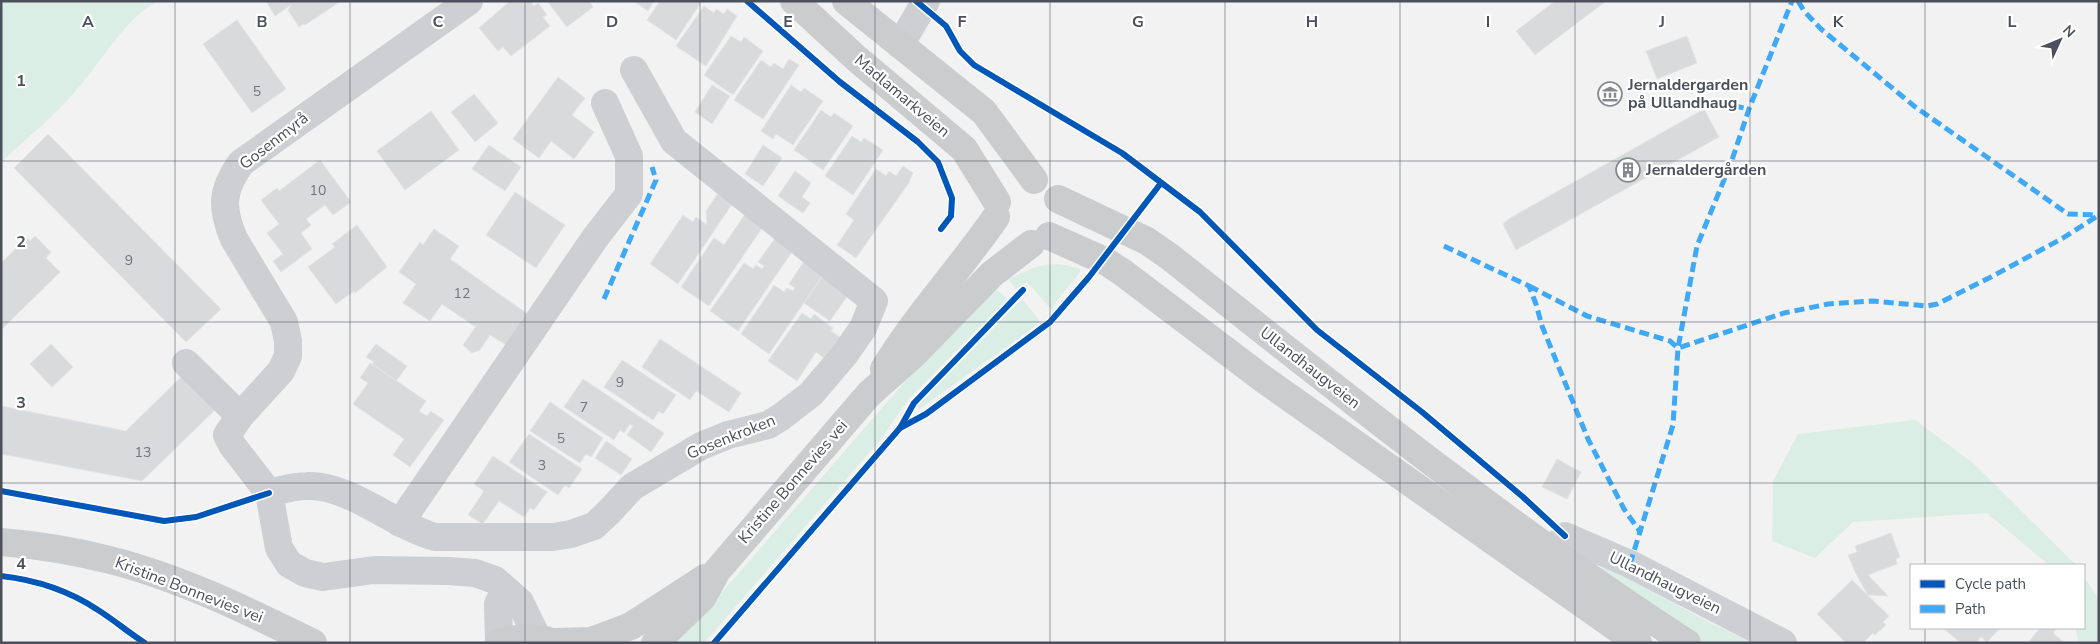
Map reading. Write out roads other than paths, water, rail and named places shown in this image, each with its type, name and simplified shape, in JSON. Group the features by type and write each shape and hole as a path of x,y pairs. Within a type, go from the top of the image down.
{"main road":[{"name":"Madlamarkveien","path":"794,1 856,58 964,149 997,210"},
{"path":"846,1 984,112 1034,180"},
{"path":"1034,180 1044,183 1058,199 1060,219 1056,228 1040,240 1022,243 1005,234 999,227 997,210 1001,193 1016,181 1034,180"},
{"name":"Ullandhaugveien","path":"1058,199 1147,241 1170,257 1406,444 1638,643"},
{"name":"Kristine Bonnevies vei","path":"869,394 902,340 970,254 997,210"},
{"name":"Kristine Bonnevies vei","path":"655,643 702,598 717,571 869,394 914,354 992,274 1040,240"},
{"name":"Ullandhaugveien","path":"1040,240 1105,261 1266,381 1454,513 1687,643"},
{"name":"Kristine Bonnevies vei","path":"1,542 73,551 112,560 219,598 314,643"},
{"name":"Kristine Bonnevies vei","path":"499,643 517,638 549,641 591,641 631,626 666,605 692,585 717,571"}],"street":[{"name":"Gosenmyrå","path":"269,493 232,445 228,435 240,416 281,371 288,356 288,341 284,322 234,239 229,227 224,208 229,180 241,163 469,1"},
{"path":"900,45 926,1"},
{"name":"Gosenkroken","path":"269,493 308,486 338,491 418,533 435,537 553,537 571,534 594,526 632,487 674,461 719,439 752,430 781,417 811,394 864,328 874,301 674,141 634,70"},
{"path":"400,523 595,238 629,194 629,156 605,103"},
{"path":"186,363 240,416"},
{"path":"269,493 274,531 279,548 289,564 305,573 323,576 374,570 449,570 485,576 495,580 520,602 549,641"},
{"name":"Ullandhaugveien","path":"1544,562 1565,536 1630,564 1783,643"},
{"path":"499,643 498,604 505,590"}],"place":[{"name":"Jernaldergarden på Ullandhaug","path":"1610,94"},
{"name":"Jernaldergården","path":"1628,170"}]}
